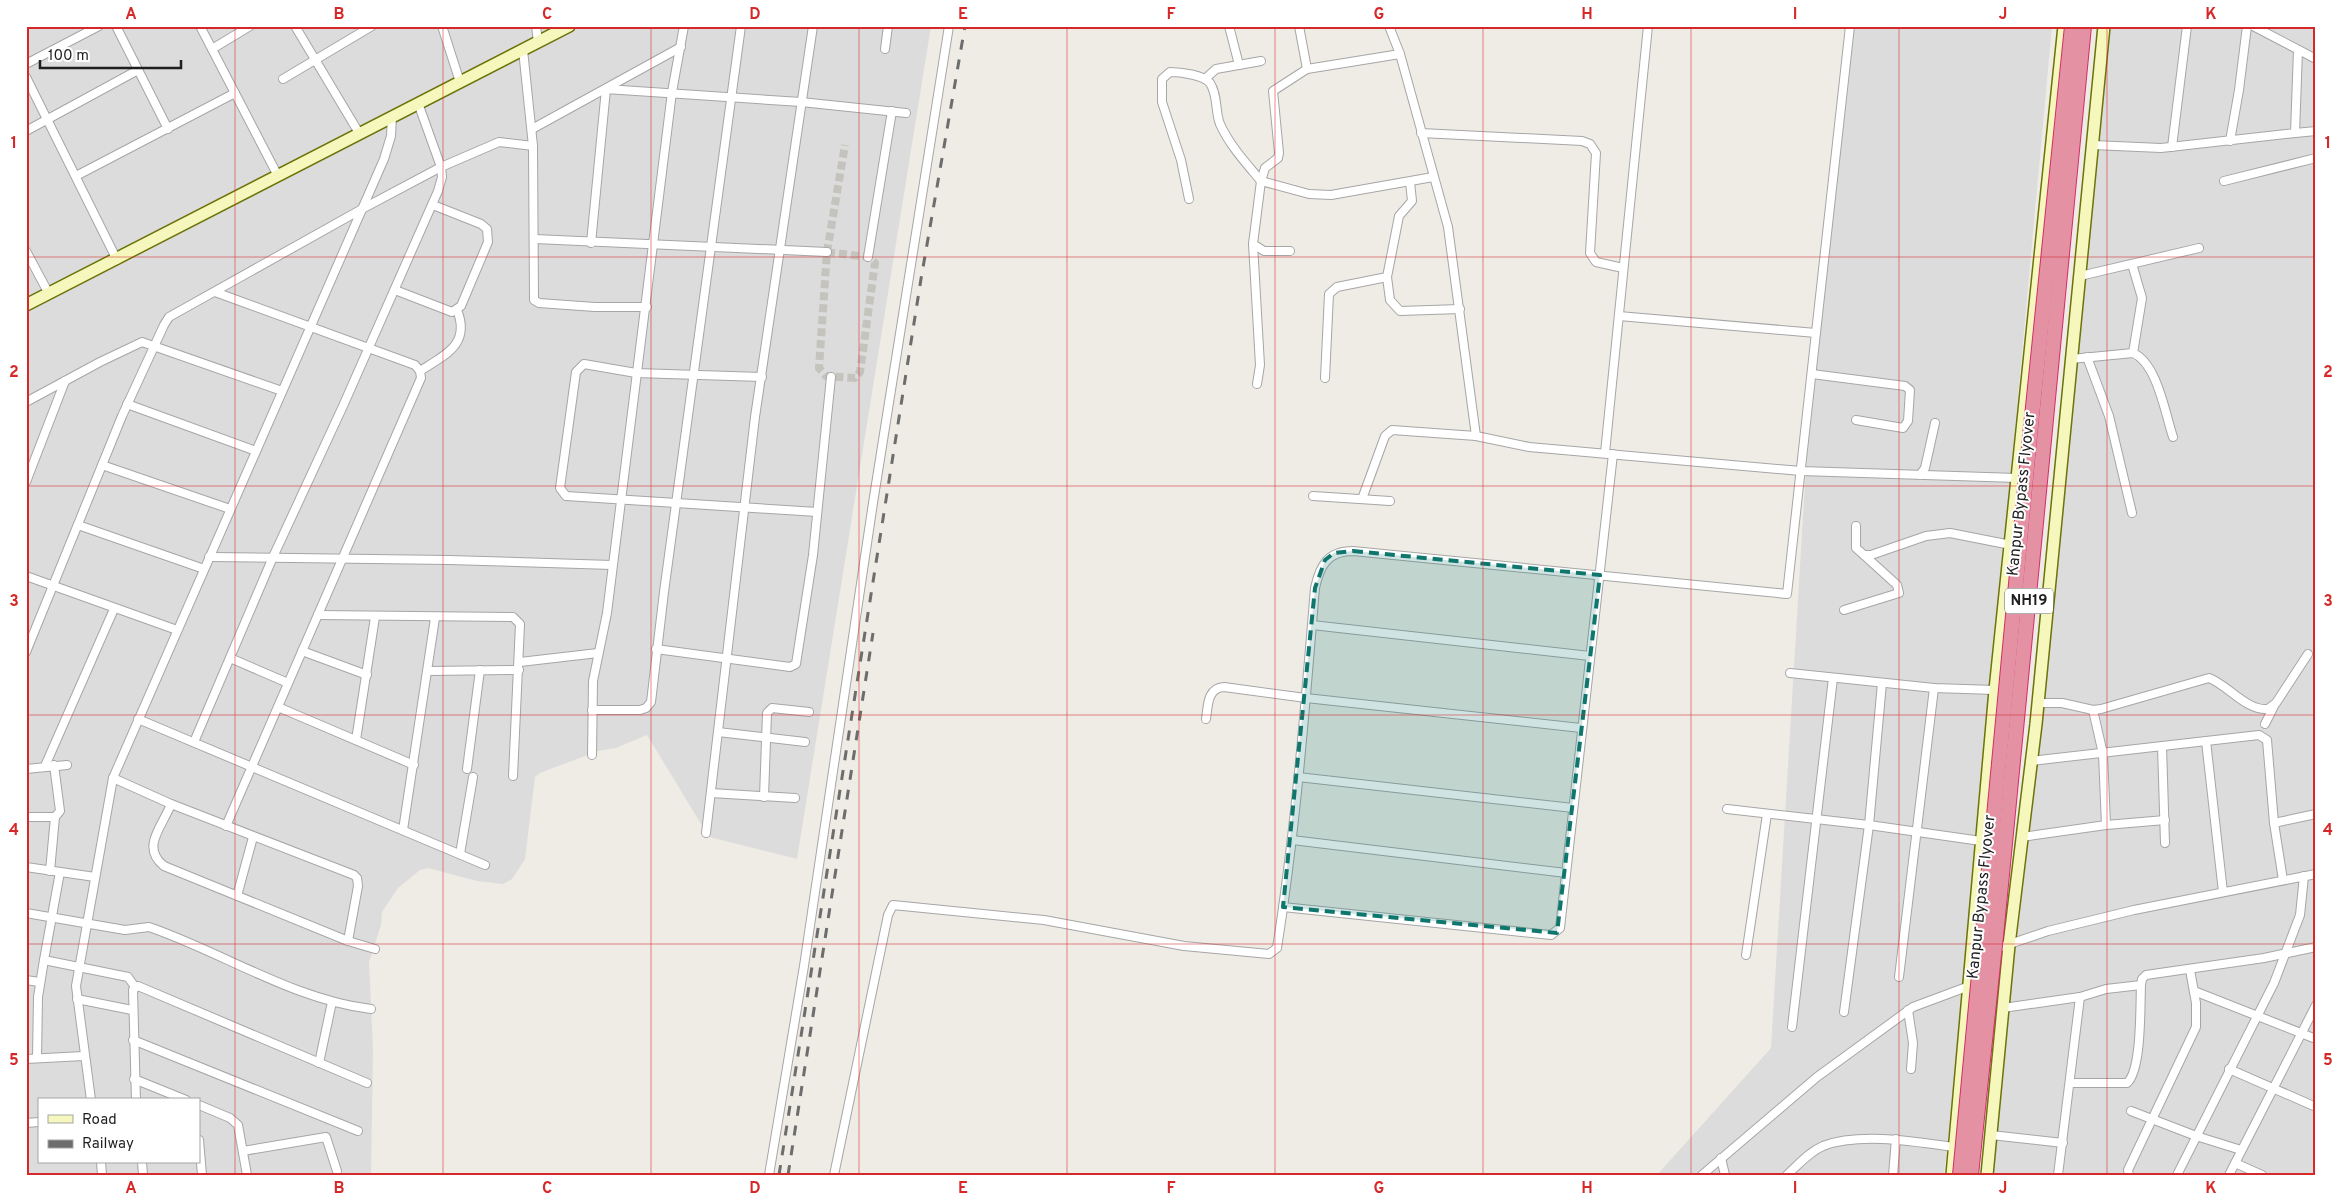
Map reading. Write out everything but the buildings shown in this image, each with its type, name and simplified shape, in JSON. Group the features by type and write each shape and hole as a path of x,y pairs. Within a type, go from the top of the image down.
{"highway":[{"name":"Kanpur Bypass Flyover","path":"1960,1175 2029,446 2072,26"},
{"name":"Kanpur Bypass Flyover","path":"1970,1175 2000,896 2084,26"}],"main road":[{"path":"26,305 117,260 359,133 569,26"},
{"path":"1952,1175 1995,690 2064,26"},
{"path":"1987,1175 2009,945 2038,703 2070,359 2080,276 2104,26"}],"street":[{"path":"26,64 99,26"},
{"path":"116,26 168,129"},
{"path":"200,26 278,176"},
{"path":"212,49 250,26"},
{"path":"295,26 359,133"},
{"path":"283,78 372,26"},
{"path":"442,26 460,82"},
{"path":"536,26 538,42"},
{"path":"592,755 593,681 606,613 619,499 655,244 672,92 684,26"},
{"path":"592,710 616,711 646,708 652,702 656,649 741,26"},
{"path":"706,833 743,507 813,26"},
{"path":"885,49 888,26"},
{"path":"769,1175 804,966 873,503 949,26"},
{"path":"1229,26 1239,65"},
{"path":"1299,26 1308,68"},
{"path":"1389,26 1400,54 1448,228 1476,436"},
{"path":"1284,907 1551,935 1560,928 1581,728 1600,575 1619,316 1648,26"},
{"path":"834,1175 889,909 893,905 899,904 1066,923 1126,937 1184,946 1269,954 1277,948 1292,840 1312,625 1319,570 1325,560 1342,551 1787,594 1850,26"},
{"path":"2172,147 2187,26"},
{"path":"2230,141 2247,26"},
{"path":"2253,26 2316,59"},
{"path":"532,129 681,47"},
{"path":"523,50 533,146 534,300 539,303 595,307 646,307"},
{"path":"2295,133 2298,50"},
{"path":"1257,384 1260,365 1252,244 1261,181 1265,168 1278,158 1279,153 1273,91 1308,68 1400,54"},
{"path":"1205,79 1216,69 1261,61"},
{"path":"26,130 138,70"},
{"path":"1189,199 1180,160 1162,102 1162,80 1170,72 1205,79 1214,90 1220,123 1226,136 1236,152 1261,181 1310,194 1331,195 1433,177"},
{"path":"26,77 49,119 117,260"},
{"path":"606,89 801,102 906,113"},
{"path":"592,243 606,89"},
{"path":"76,176 235,93"},
{"path":"194,742 274,557 433,205 442,177 441,167 418,103"},
{"path":"868,256 892,111"},
{"path":"91,1098 77,999 78,967 113,778 384,159 391,136 392,116"},
{"path":"2093,145 2172,147 2316,131"},
{"path":"1421,133 1582,141 1590,144 1596,153 1590,253 1596,262 1624,268"},
{"path":"27,647 54,586 127,404 169,317 441,167 498,142 533,146"},
{"path":"2224,181 2316,158"},
{"path":"1410,182 1412,201 1399,216 1387,277 1390,300 1400,311 1460,309"},
{"path":"395,290 452,312 461,306 485,250 489,235 487,229 481,224 433,205"},
{"path":"535,239 827,252"},
{"path":"1252,244 1264,251 1290,251"},
{"path":"2080,276 2199,248"},
{"path":"26,251 48,294"},
{"path":"2132,264 2142,298 2134,352"},
{"path":"1325,378 1329,294 1337,287 1387,277"},
{"path":"214,292 414,365 420,371 421,378 344,560 226,826"},
{"path":"420,371 446,354 456,344 461,334 462,322 457,310"},
{"path":"1619,316 1816,333"},
{"path":"26,402 138,343 155,345 282,391"},
{"path":"2070,359 2134,352 2141,356 2151,368 2172,437"},
{"path":"2087,358 2109,416 2132,513"},
{"path":"762,377 636,373 584,364 576,372 560,488 566,496 817,512"},
{"path":"1812,374 1905,386 1910,390 1908,421 1903,428 1856,420"},
{"path":"656,649 790,668 796,664 817,512 831,377"},
{"path":"27,477 65,381"},
{"path":"127,404 256,451"},
{"path":"1920,475 1925,468 1935,423"},
{"path":"1362,499 1385,436 1392,430 1476,436 1530,447 1801,471 2017,478"},
{"path":"102,465 230,509"},
{"path":"1313,496 1390,501"},
{"path":"78,525 204,569"},
{"path":"1844,610 1898,593 1898,588 1893,581 1856,548 1856,526"},
{"path":"1864,555 1872,556 1926,536 1950,533 2011,544"},
{"path":"209,557 612,566"},
{"path":"26,576 177,630"},
{"path":"45,766 114,609"},
{"path":"318,615 435,618 513,617 520,624 513,776"},
{"path":"356,740 375,617"},
{"path":"403,830 435,618"},
{"path":"1312,625 1590,656"},
{"path":"302,651 367,674"},
{"path":"428,671 480,670 598,654"},
{"path":"2265,724 2276,703 2308,654"},
{"path":"230,658 288,683"},
{"path":"467,769 480,670"},
{"path":"1790,673 1934,688 1995,690"},
{"path":"1792,1027 1833,678"},
{"path":"2038,703 2062,703 2093,710 2101,709 2209,678 2218,682 2244,701 2264,709 2276,703"},
{"path":"1844,1012 1869,825 1882,683"},
{"path":"1206,719 1210,694 1218,687 1581,728"},
{"path":"1899,977 1934,688"},
{"path":"278,707 414,765"},
{"path":"764,796 767,713 770,710 809,712"},
{"path":"2093,710 2103,754 2106,825"},
{"path":"138,719 485,865"},
{"path":"718,732 805,742"},
{"path":"2031,761 2103,754 2250,735 2259,736 2267,740 2274,823 2283,880"},
{"path":"2206,741 2223,892"},
{"path":"2162,746 2165,843"},
{"path":"50,871 55,817 60,811 54,765"},
{"path":"26,769 67,765"},
{"path":"460,854 473,777"},
{"path":"1298,777 1573,808"},
{"path":"113,778 253,837 348,872 357,878 358,886 348,940"},
{"path":"711,793 795,798"},
{"path":"172,804 152,844 152,852 156,859 164,866 348,940 375,949"},
{"path":"1727,809 1869,825 1981,841"},
{"path":"1746,956 1767,814"},
{"path":"2274,823 2316,814"},
{"path":"26,817 55,817"},
{"path":"2022,837 2106,825 2165,820"},
{"path":"237,896 253,837"},
{"path":"1292,840 1566,873"},
{"path":"26,867 95,877"},
{"path":"36,1058 39,982 53,918 60,872"},
{"path":"1972,956 2067,926 2134,910 2316,874"},
{"path":"2177,1175 2286,953 2300,915 2304,876"},
{"path":"26,913 125,930 149,927 332,1002 371,1009"},
{"path":"2070,1083 2127,1083 2132,1079 2137,1051 2141,985 2142,979 2146,975 2190,970 2316,947"},
{"path":"44,960 128,976 135,987 132,1010 136,1098"},
{"path":"2129,1175 2128,1170 2196,1027 2197,1012 2190,970"},
{"path":"26,980 39,982"},
{"path":"1702,1175 1817,1077 1908,1010 1969,985 2006,984"},
{"path":"2003,1008 2080,997 2106,989 2141,985"},
{"path":"135,987 138,986 367,1083"},
{"path":"2194,991 2316,1039"},
{"path":"2058,1175 2080,997"},
{"path":"77,999 132,1010"},
{"path":"319,1063 332,1002"},
{"path":"2228,1175 2316,1005"},
{"path":"1908,1010 1913,1042 1911,1069"},
{"path":"133,1040 358,1131"},
{"path":"26,1058 84,1056"},
{"path":"2229,1069 2316,1107"},
{"path":"134,1079 181,1098"},
{"path":"200,1105 234,1120 239,1130 247,1175"},
{"path":"2131,1111 2196,1136 2241,1150"},
{"path":"1990,1135 2062,1142"},
{"path":"243,1151 326,1137 337,1171"},
{"path":"1893,1175 1896,1140"},
{"path":"1787,1175 1824,1146 1839,1143 1896,1140 1954,1147"},
{"path":"200,1152 202,1175"},
{"path":"1721,1158 1725,1175"},
{"path":"2235,1162 2262,1175"}],"highlighted area":[{"path":"1353,551 1600,575 1557,933 1283,907 1315,588 1325,560 1334,553"}],"shaded area":[{"path":"26,26 931,26 797,859 709,837 647,735 616,748 598,751 540,773 535,777 525,859 512,879 503,884 477,881 428,868 420,870 398,888 382,912 381,925 369,962 373,1049 371,1175 26,1175"},
{"path":"1847,26 2052,26 1959,1038 1944,1175 1657,1175 1771,1048 1806,467"},
{"path":"2109,26 2316,26 2316,1175 1989,1175 2062,511"}],"tunnel":[{"path":"827,252 868,257 875,263 860,372 855,378 826,376 819,368 827,252 845,145"}],"railway":[{"path":"779,1175 921,279 965,26"},
{"path":"788,1175 873,633"}]}
